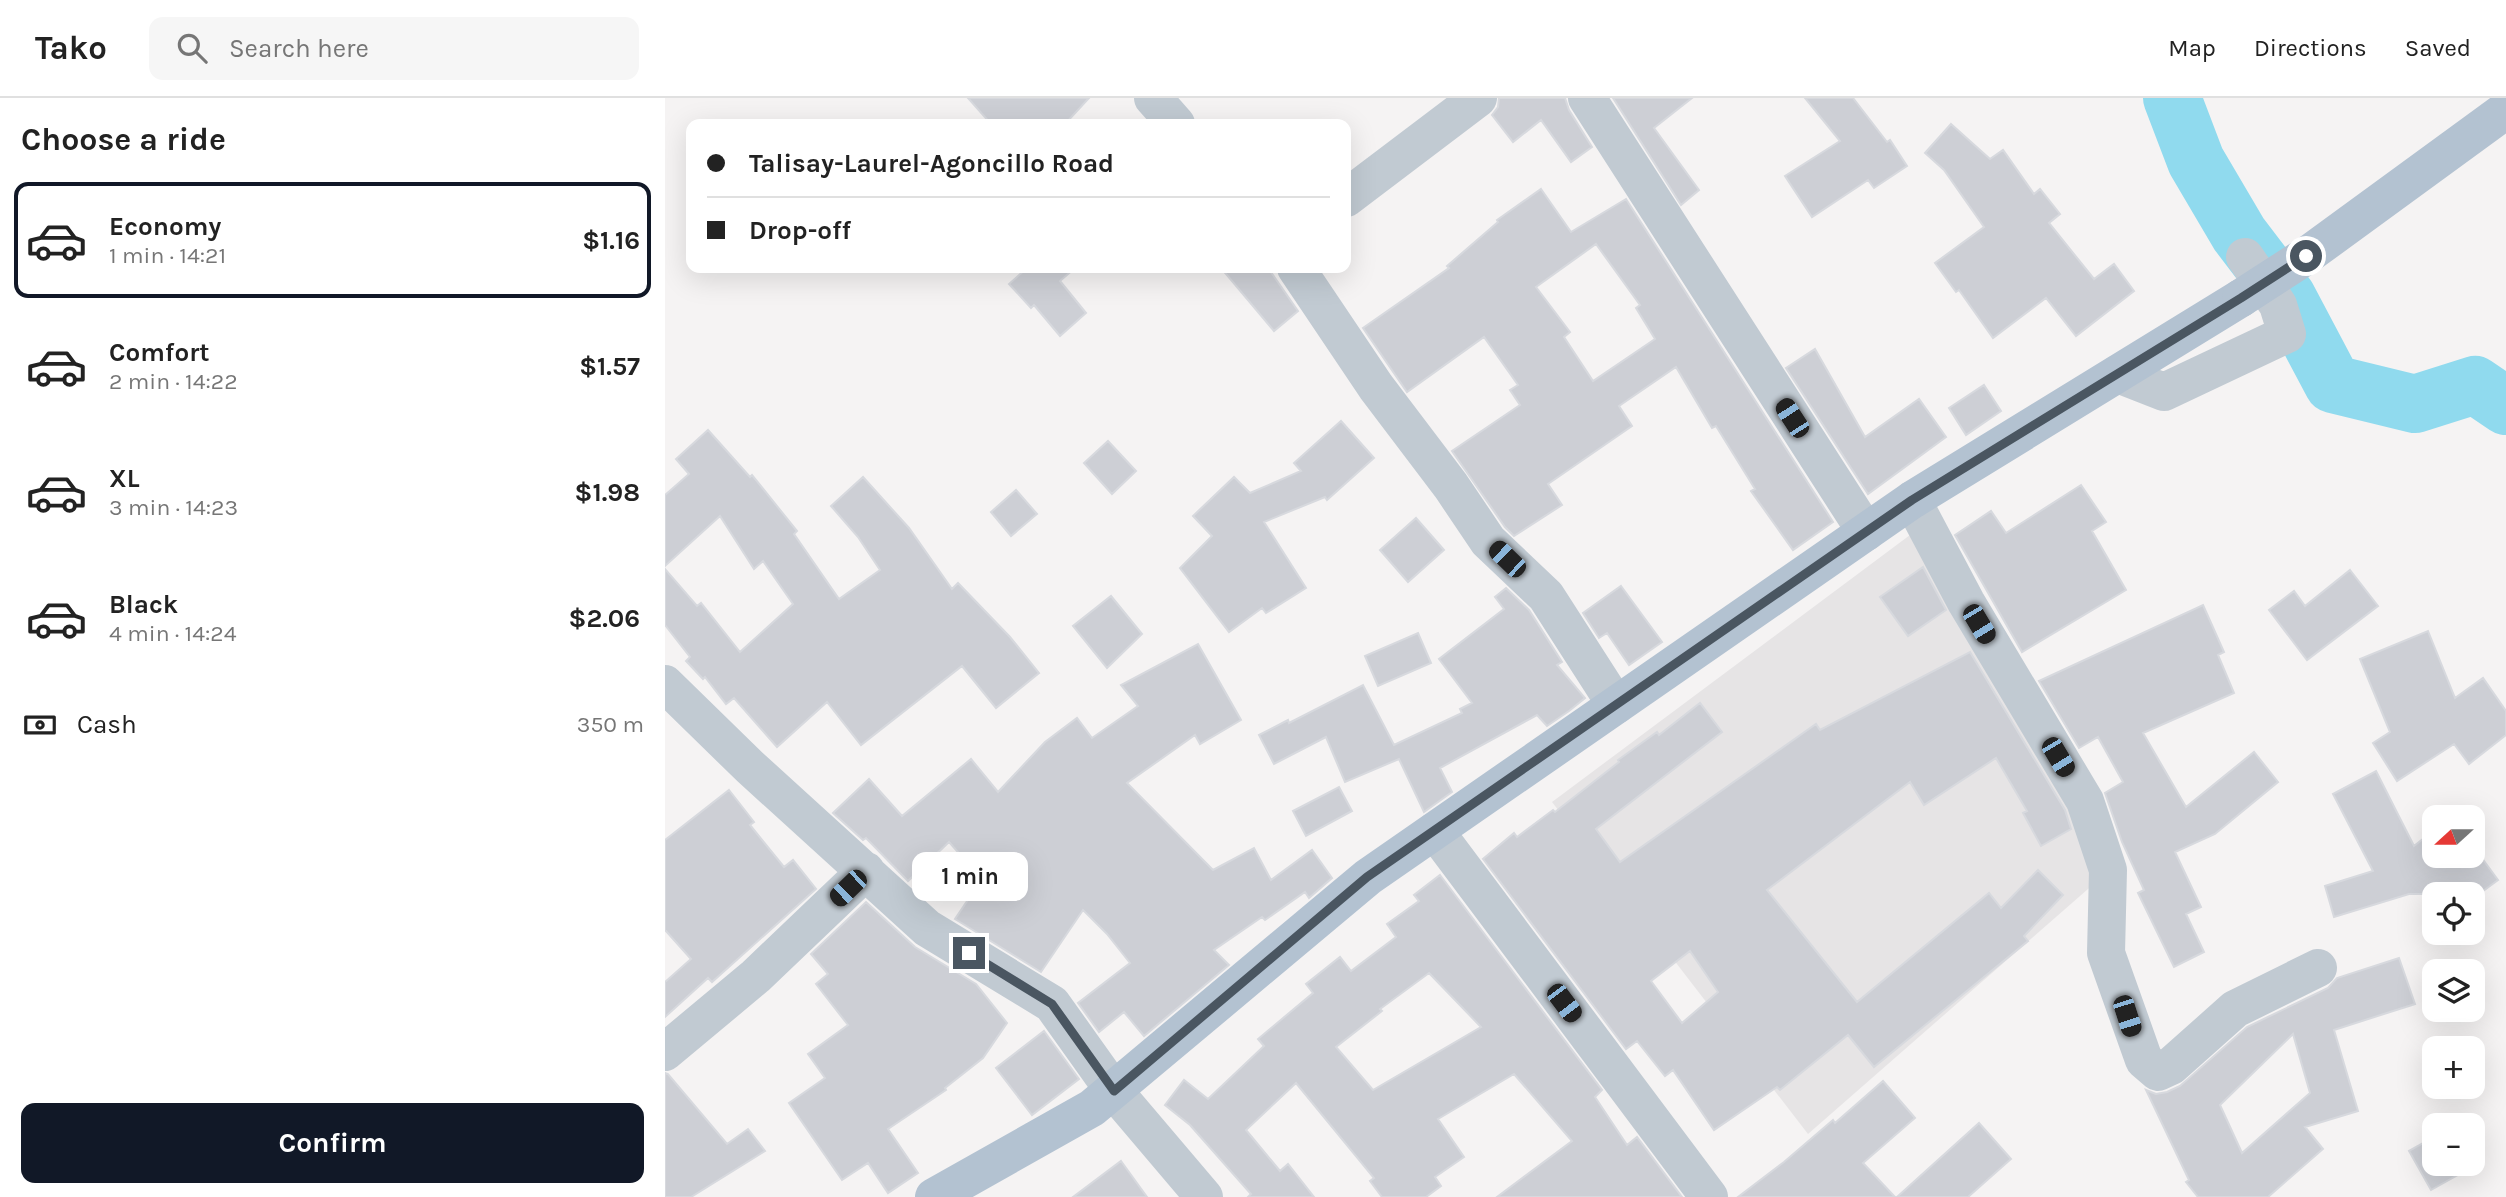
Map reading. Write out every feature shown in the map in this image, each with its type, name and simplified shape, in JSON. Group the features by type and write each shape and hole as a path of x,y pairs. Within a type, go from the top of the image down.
{"main road":[{"path":"934,1197 1092,1108 1367,877 1912,500 2306,256 2506,110"}],"street":[{"path":"1153,98 1172,119"},
{"path":"1351,194 1478,98"},
{"path":"1587,98 1866,532"},
{"path":"2118,374 2164,392 2287,334 2279,305 2245,257"},
{"path":"1299,273 1375,387 1451,486 1488,541 1546,596 1616,705"},
{"path":"1912,500 1966,602 2085,801 2108,870 2105,953 2144,1060 2158,1072 2171,1066 2235,1009 2318,968"},
{"path":"665,684 750,767 927,928 1052,1004 1188,1191"},
{"path":"1434,831 1709,1197"},
{"path":"665,1052 756,976 866,871"}],"shaded area":[{"path":"1910,535 2088,829 2096,882 1808,1134 1552,802"}],"building":[{"path":"968,98 1089,98 1070,119 987,119"},
{"path":"1499,98 1565,98 1569,110 1592,147 1571,162 1541,120 1513,142 1492,115 1498,107"},
{"path":"1613,98 1692,98 1654,128 1699,190 1681,205"},
{"path":"1805,98 1853,98 1887,142 1890,140 1907,166 1874,188 1868,180 1812,217 1785,176 1840,141"},
{"path":"1951,124 1990,159 2003,150 2034,194 2040,189 2060,214 2049,223 2094,279 2114,264 2134,291 2076,336 2046,298 1993,338 1959,290 1956,292 1935,263 1984,227 1944,170 1925,153"},
{"path":"1541,189 1571,232 1626,199 1833,522 1793,550 1751,491 1755,489 1716,426 1712,428 1676,367 1619,406 1632,426 1548,484 1562,505 1514,536 1452,451 1520,405 1510,390 1518,385 1484,337 1407,392 1363,328 1449,268 1447,266 1498,222 1497,220","holes":["1596,244 1640,305 1636,308 1655,339 1593,381 1564,337 1570,332 1536,287"]},
{"path":"1021,273 1069,273 1060,281 1086,313 1060,336 1034,305 1031,308 1009,284"},
{"path":"1225,273 1271,273 1298,311 1274,331"},
{"path":"1815,349 1865,437 1919,399 1946,437 1868,494 1786,368"},
{"path":"1984,385 2001,411 1966,435 1949,408"},
{"path":"1341,421 1374,458 1327,500 1325,497 1264,522 1306,588 1266,613 1262,608 1229,632 1180,568 1212,536 1193,516 1234,477 1250,493 1301,471 1294,463"},
{"path":"708,430 750,477 752,475 797,531 794,534 839,599 880,570 858,537 831,506 863,477 909,528 952,589 958,583 1010,637 1039,673 996,708 962,666 861,745 827,702 777,747 734,698 726,704 705,677 703,679 686,661 690,657 665,625 665,569 697,606 701,603 740,652 793,604 763,561 754,569 720,516 665,566 665,495 689,474 676,459"},
{"path":"1108,441 1136,471 1112,494 1084,463"},
{"path":"2081,485 2106,522 2092,531 2126,590 2022,652 1955,535 1991,511 2006,533"},
{"path":"1016,490 1037,514 1011,536 991,512"},
{"path":"1416,518 1444,550 1408,582 1380,550"},
{"path":"1923,567 1946,610 1908,636 1880,597"},
{"path":"2350,570 2378,606 2307,660 2269,610 2294,591 2305,606"},
{"path":"1621,586 1662,642 1629,665 1607,633 1599,638 1583,613"},
{"path":"1506,588 1529,610 1562,662 1557,665 1585,698 1569,711 1547,726 1537,715 1440,768 1452,792 1424,812 1399,759 1345,782 1326,737 1274,764 1259,735 1288,720 1289,723 1363,685 1394,745 1462,713 1460,709 1472,703 1439,659 1504,609 1495,597"},
{"path":"1111,596 1142,634 1107,668 1073,626"},
{"path":"2203,605 2224,652 2218,655 2234,693 2143,733 2186,807 2254,752 2278,782 2215,834 2175,852 2201,907 2186,914 2204,952 2174,967 2138,893 2144,890 2122,842 2105,793 2123,782 2098,737 2079,748 2039,681"},
{"path":"2428,631 2455,698 2483,678 2506,711 2506,735 2469,764 2454,744 2397,781 2373,743 2390,732 2360,659"},
{"path":"1418,633 1431,663 1378,686 1365,656"},
{"path":"1198,644 1241,720 1200,744 1195,735 1127,783 1213,870 1254,848 1271,880 1312,850 1332,878 1309,898 1305,892 1265,920 1262,917 1214,950 1229,965 1144,1036 1124,1012 1099,1032 1078,1003 1130,963 1083,910 1041,972 955,919 982,879 949,842 908,881 866,838 863,840 833,813 869,779 902,816 971,759 998,792 1045,742 1077,718 1092,738 1138,706 1121,685"},
{"path":"1970,652 2065,810 2071,829 2041,846 2023,813 2027,811 1996,758 1924,805 1910,782 1767,890 1857,1002 1989,893 2001,908 2038,870 2063,895 2024,936 2028,941 1874,1067 1848,1035 1780,1090 1777,1087 1714,1130 1673,1070 1665,1076 1637,1041 1626,1049 1483,859 1514,833 1517,837 1553,810 1555,812 1619,762 1618,760 1657,732 1659,735 1700,703 1722,732 1596,829 1620,862 1816,724 1820,730","holes":["1690,951 1718,992 1682,1023 1651,981"]},
{"path":"2376,771 2414,846 2422,840 2422,868 2485,868 2485,862 2498,880 2485,890 2485,882 2422,882 2422,894 2409,894 2334,917 2325,886 2373,871 2333,794"},
{"path":"1339,787 1352,811 1306,836 1293,811"},
{"path":"729,790 754,822 750,825 784,867 793,860 816,889 712,982 708,978 665,1017 665,982 691,959 665,930 665,840"},
{"path":"1440,875 1602,1090 1595,1097 1627,1145 1637,1137 1682,1197 1497,1197 1572,1141 1514,1074 1438,1119 1464,1157 1435,1177 1441,1186 1426,1197 1382,1197 1370,1181 1374,1178 1296,1083 1246,1130 1280,1171 1288,1164 1314,1197 1248,1197 1251,1194 1190,1125 1165,1105 1184,1080 1208,1099 1264,1046 1258,1039 1313,993 1306,984 1340,957 1351,971 1396,937 1387,924 1419,901 1414,895","holes":["1429,973 1481,1027 1373,1090 1336,1047 1382,1011 1380,1009"]},
{"path":"866,902 915,947 976,984 1007,1023 983,1058 945,1088 946,1090 888,1129 918,1173 888,1193 868,1163 842,1180 789,1103 825,1078 808,1054 848,1025 816,984 828,974 811,954"},
{"path":"2399,958 2415,1004 2334,1030 2358,1111 2305,1127 2323,1149 2268,1197 2198,1197 2186,1182 2189,1180 2146,1090 2156,1094 2180,1086 2247,1027 2328,988 2337,978","holes":["2293,1034 2310,1093 2242,1153 2220,1105"]},
{"path":"1044,1031 1079,1079 1032,1115 996,1068"},
{"path":"665,1073 727,1144 748,1129 765,1151 691,1197 665,1197"},
{"path":"1883,1081 1915,1118 1863,1163 1895,1197 1738,1197 1833,1120 1835,1123"},
{"path":"1979,1123 2011,1159 1968,1197 1897,1197"},
{"path":"2422,1144 2422,1174 2409,1151"},
{"path":"1121,1161 1147,1197 1073,1197"},
{"path":"2423,1176 2456,1176 2431,1190"}],"waterway":[{"path":"2172,98 2196,161 2239,234 2287,297 2333,384 2415,404 2475,385 2506,406"}],"route":[{"path":"969,953 1052,1004 1114,1091 1367,877 1912,500 2306,256"}]}
